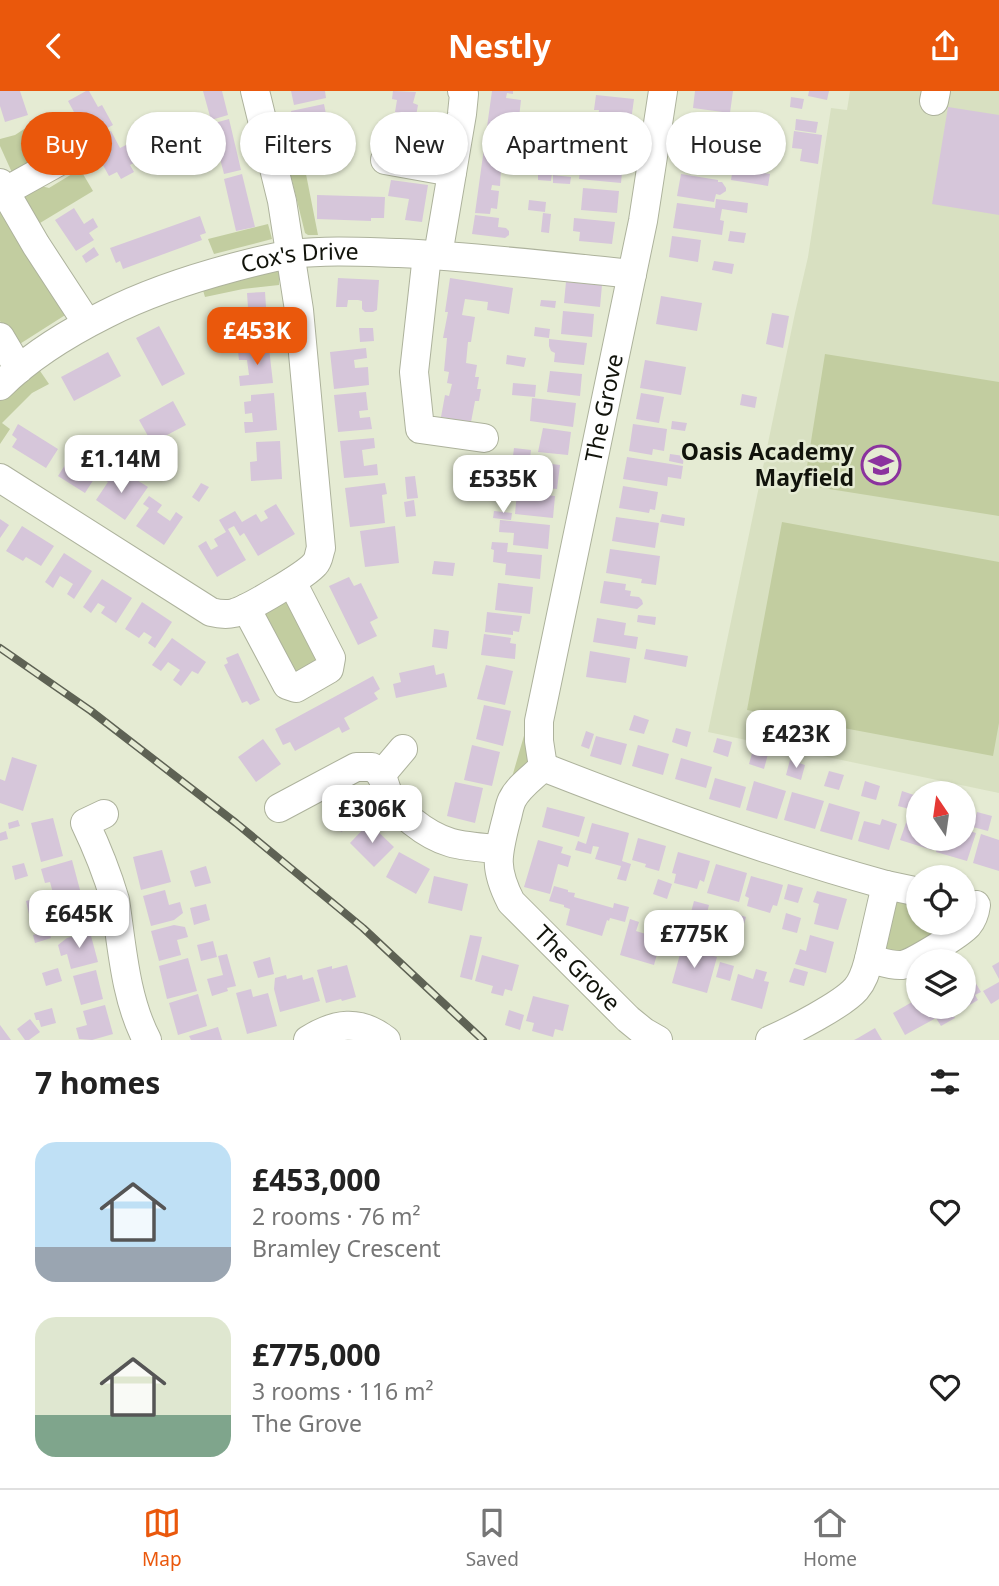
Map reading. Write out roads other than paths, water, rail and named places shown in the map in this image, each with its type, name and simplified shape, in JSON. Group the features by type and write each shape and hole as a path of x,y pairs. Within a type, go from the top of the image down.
{"street":[{"path":"0,478 211,612 234,613 246,608 292,582 317,562 321,548 299,310 282,201 255,91"},
{"path":"462,91 462,112"},
{"name":"The Grove","path":"658,1040 628,1020 511,902 502,885 498,867 499,849 512,800 543,767 539,721 648,196 663,91"},
{"path":"28,175 2,187 42,255 88,323"},
{"path":"451,175 433,255 415,372 420,429 484,438"},
{"name":"Cox's Drive","path":"9,377 47,348 127,303 191,279 291,254 337,250 433,255 632,274"},
{"path":"0,337 9,377"},
{"path":"246,608 287,685 296,688 330,669 331,658 292,582"},
{"path":"381,775 403,749"},
{"path":"279,808 356,767 372,767 381,775 392,802 420,828 440,840 499,849"},
{"path":"543,767 679,818 828,868 906,890"},
{"path":"104,814 85,823 111,886 131,995 147,1040"},
{"path":"771,1040 853,992 864,978 886,885"},
{"path":"869,959 903,965 913,961 966,927 980,905"},
{"path":"313,1039 331,1027 354,1025 375,1032 386,1040"}],"railway":[{"path":"0,648 91,711 236,823 363,928 483,1040"}],"place":[{"name":"Oasis Academy Mayfield","path":"881,465"}]}
